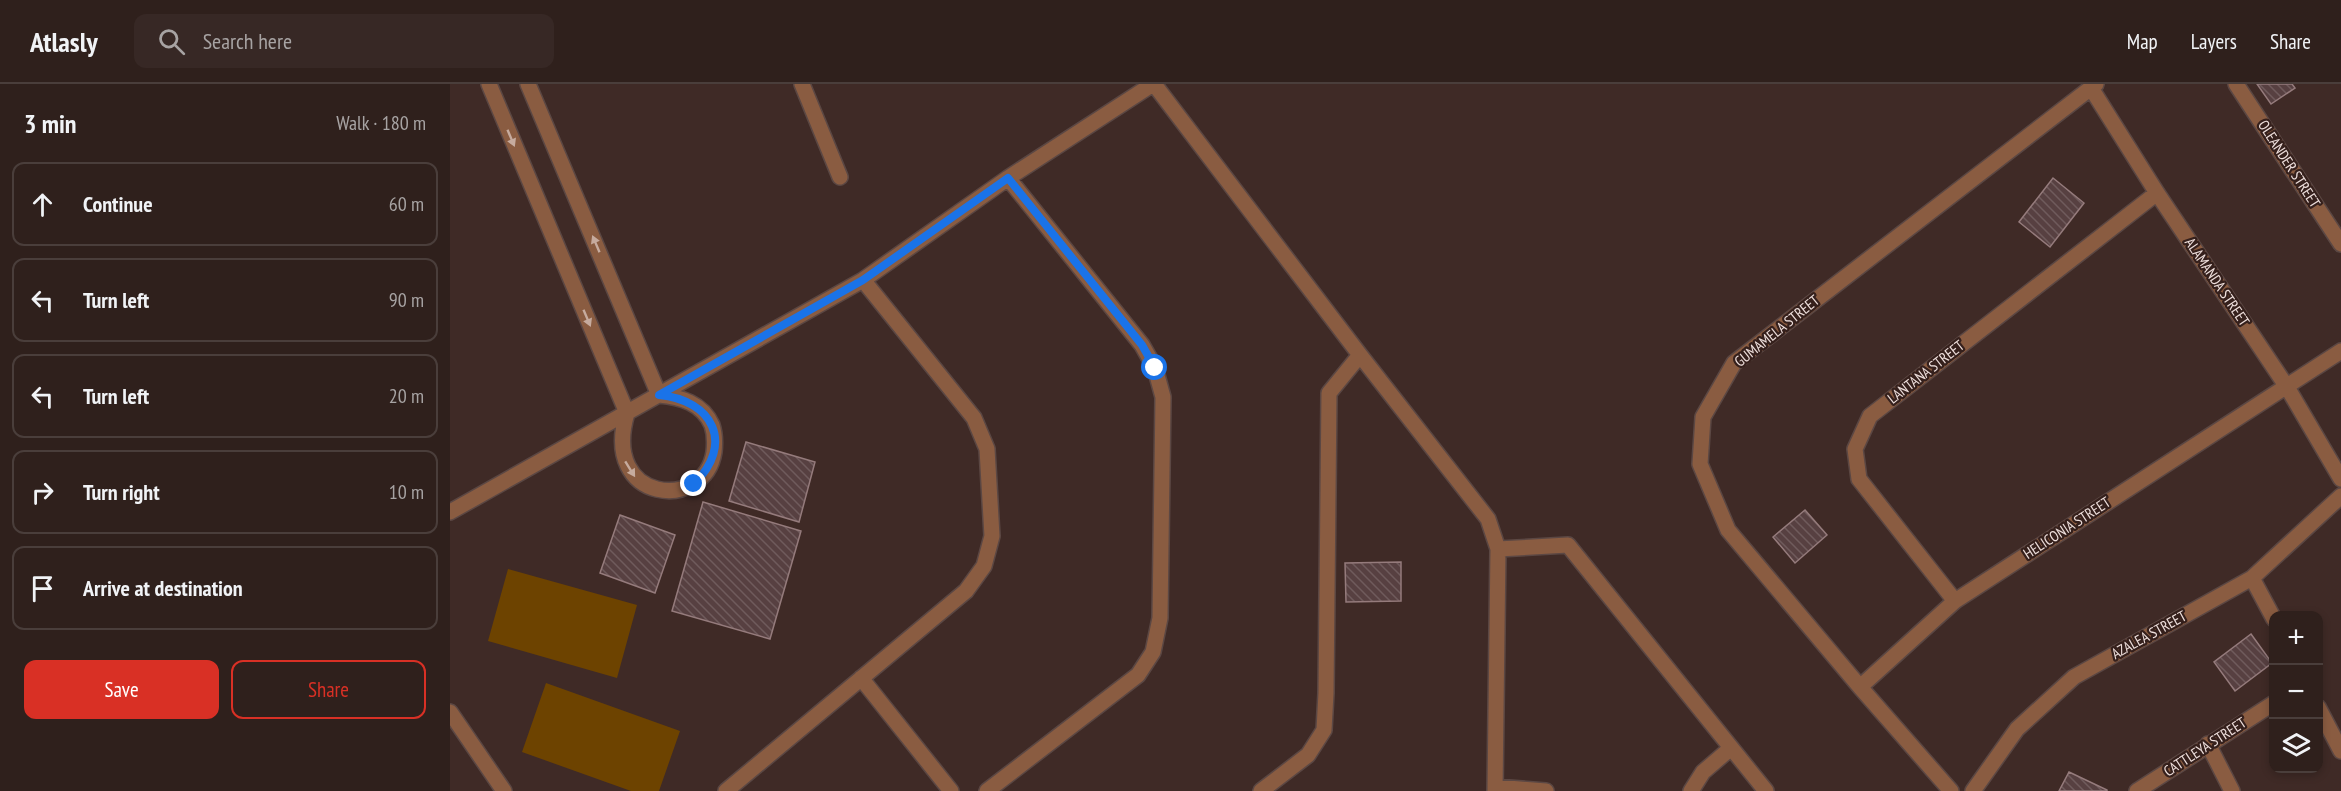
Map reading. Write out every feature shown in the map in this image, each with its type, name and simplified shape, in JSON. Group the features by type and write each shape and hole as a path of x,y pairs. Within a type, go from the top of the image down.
{"street":[{"path":"489,84 627,413 621,431 621,448 625,463 634,477 647,486 663,491 679,490 694,484 705,473 713,459 716,442 712,427 704,413 692,403 676,397 659,395"},
{"path":"528,84 659,395"},
{"path":"802,84 840,177"},
{"path":"450,512 863,280 1008,178 1153,84 1360,356 1488,519 1498,549 1496,789 1546,791"},
{"name":"OLEANDER STREET","path":"2236,84 2341,244"},
{"name":"ALAMANDA STREET","path":"2094,86 2157,193 2288,387 2341,479"},
{"name":"GUMAMELA STREET","path":"1951,791 1728,530 1700,465 1703,417 1734,363 2094,86"},
{"path":"987,791 1138,675 1153,652 1160,618 1163,397 1155,368 1142,345 1008,178"},
{"name":"LANTANA STREET","path":"1955,601 1859,479 1855,449 1870,416 2157,193"},
{"path":"726,791 966,591 984,566 992,536 987,449 974,418 863,280"},
{"path":"2288,387 2341,351"},
{"path":"1261,791 1308,755 1324,730 1329,393 1360,356"},
{"name":"HELICONIA STREET","path":"1860,687 1955,601 2288,387"},
{"name":"AZALEA STREET","path":"1973,791 2017,729 2074,677 2252,578 2341,496"},
{"path":"1498,549 1568,545 1766,791"},
{"path":"2252,578 2269,611"},
{"path":"861,678 951,791"},
{"name":"CATTLEYA STREET","path":"2137,791 2269,706"},
{"path":"450,712 504,791"},
{"path":"2323,715 2341,751"},
{"path":"2208,744 2232,791"},
{"path":"1691,791 1703,772 1731,748"}],"shaded area":[{"path":"508,569 637,605 617,678 488,641"},
{"path":"546,683 680,731 659,791 631,791 522,752"}],"building":[{"path":"2257,84 2292,84 2295,88 2271,104"},
{"path":"2053,178 2084,203 2050,247 2019,222"},
{"path":"746,442 815,462 799,522 729,501"},
{"path":"703,502 801,531 770,639 672,611"},
{"path":"1805,510 1827,535 1795,563 1773,537"},
{"path":"620,515 675,535 655,593 600,573"},
{"path":"1401,562 1401,601 1346,602 1345,563"},
{"path":"2251,634 2269,659 2269,665 2235,691 2214,662"},
{"path":"2069,772 2107,790 2107,791 2059,791"}],"route":[{"path":"694,484 705,473 713,459 716,442 712,427 704,413 692,403 676,397 659,395 863,280 1008,178 1142,345 1155,368"}]}
